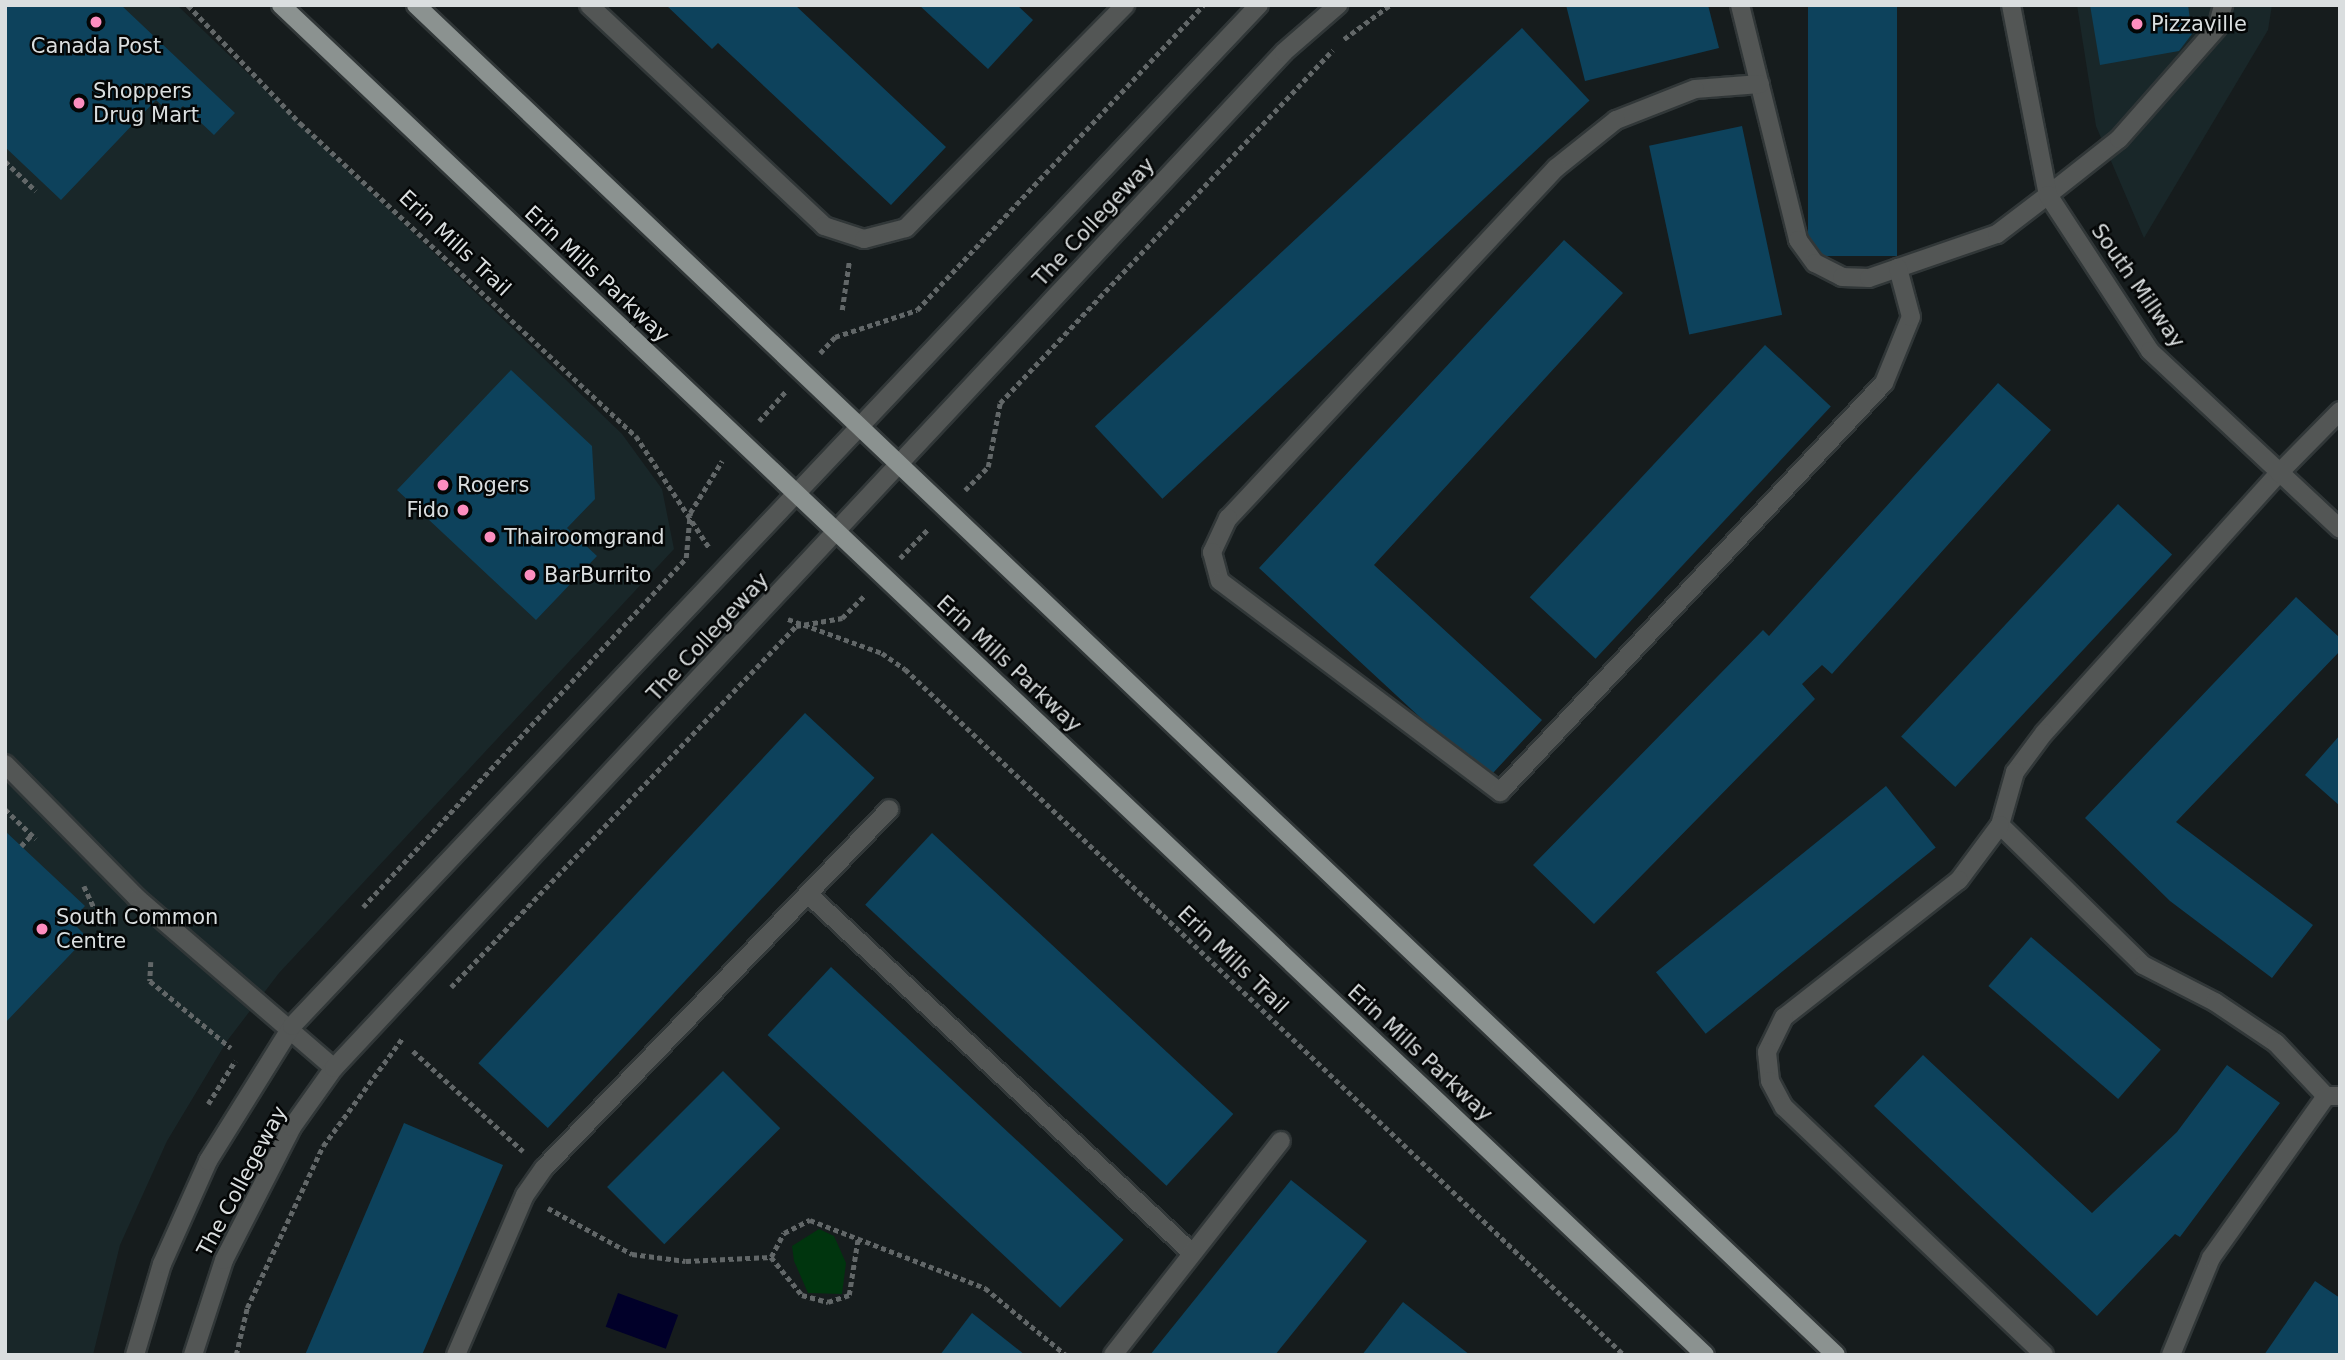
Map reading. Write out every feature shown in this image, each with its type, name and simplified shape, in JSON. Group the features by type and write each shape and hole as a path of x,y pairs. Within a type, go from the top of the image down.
{"main road":[{"name":"Erin Mills Parkway","path":"281,5 1706,1355"},
{"path":"416,5 1836,1355"}],"street":[{"path":"589,5 824,226 852,237 887,237 906,228 1125,5"},
{"name":"The Collegeway","path":"135,1355 162,1264 208,1161 292,1027 857,424 1259,5"},
{"name":"The Collegeway","path":"194,1355 223,1260 292,1127 334,1068 1284,52 1338,5"},
{"path":"1740,5 1798,240 1815,263 1842,276 1869,278 1997,234 2048,195 2119,139 2217,28 2223,5"},
{"name":"South Millway","path":"2011,5 2048,195 2150,351 2340,528"},
{"path":"1760,85 1695,89 1616,120 1556,168 1228,518 1212,552 1220,582 1500,792 1884,383 1911,317 1898,268"},
{"path":"2044,1355 1784,1107 1770,1082 1768,1052 1784,1017 1959,880 2000,825 2015,772 2044,733 2279,473 2340,411"},
{"path":"5,764 137,898 292,1027 334,1068"},
{"path":"456,1355 525,1195 544,1168 889,809"},
{"path":"2000,825 2143,965 2276,1043 2333,1096 2211,1258 2171,1355"},
{"path":"808,894 1191,1252"},
{"path":"1113,1355 1191,1252 1281,1141"}],"path":[{"name":"Erin Mills Trail","path":"188,5 300,122 636,436 690,513 686,558 354,916"},
{"path":"835,337 917,310 1203,5"},
{"path":"442,997 796,625 842,618 947,510 988,467 1000,403 1268,114 1340,43 1390,5"},
{"path":"5,161 36,191"},
{"path":"842,310 852,237"},
{"name":"Erin Mills Trail","path":"796,625 882,653 905,669 1624,1355"},
{"path":"5,809 40,843"},
{"path":"21,846 32,834"},
{"path":"75,877 97,914"},
{"path":"152,962 150,981 231,1048"},
{"path":"236,1355 247,1308 323,1146 414,1027"},
{"path":"413,1051 544,1168"},
{"path":"525,1195 632,1254 686,1261 771,1256"},
{"path":"771,1256 784,1233 810,1220 985,1288 1066,1355"},
{"path":"771,1256 802,1295 828,1303 849,1295 858,1238"}],"shaded area":[{"path":"5,5 177,5 622,434 662,489 674,549 279,973 227,1041 167,1141 120,1245 93,1355 5,1355"},
{"path":"2077,5 2272,5 2268,30 2144,238 2096,126"}],"green space":[{"path":"819,1229 834,1236 846,1263 842,1294 808,1293 794,1261 792,1246"}],"water":[{"path":"618,1293 678,1315 666,1349 606,1327"}],"building":[{"name":"Shoppers Drug Mart","path":"5,5 121,5 235,113 214,135 183,106 173,116 156,100 61,200 5,147"},
{"path":"666,5 795,5 946,147 891,205 718,43 712,49"},
{"path":"919,5 1017,5 1033,20 988,69"},
{"path":"1566,5 1708,5 1719,48 1585,81"},
{"path":"1808,5 1897,5 1897,256 1808,256"},
{"path":"2090,5 2188,5 2192,34 2179,51 2100,65"},
{"path":"1522,28 1590,100 1162,499 1095,426"},
{"path":"1742,126 1782,315 1689,335 1649,146"},
{"path":"1564,240 1623,293 1374,565 1542,720 1493,773 1424,721 1259,568"},
{"path":"1765,345 1831,406 1596,659 1530,597"},
{"path":"511,370 592,446 595,499 567,528 597,556 536,620 397,490"},
{"path":"1998,383 2051,430 1832,674 1822,665 1802,684 1815,699 1594,924 1533,865 1763,630 1769,636"},
{"path":"2118,504 2172,554 1955,787 1901,737"},
{"path":"2296,597 2340,638 2340,651 2176,822 2313,925 2272,978 2170,901 2085,818"},
{"path":"805,713 874,778 548,1128 478,1063"},
{"path":"2340,735 2340,806 2305,775"},
{"path":"1886,786 1936,847 1706,1034 1656,972"},
{"name":"South Common Centre","path":"5,831 85,906 71,921 87,937 5,1023"},
{"path":"932,833 1233,1114 1166,1186 865,905"},
{"path":"2031,937 2161,1050 2118,1099 1988,986"},
{"path":"831,967 1124,1240 1060,1308 768,1035"},
{"path":"1923,1055 2092,1213 2177,1132 2227,1065 2280,1103 2180,1237 2175,1234 2097,1316 1874,1106"},
{"path":"723,1071 780,1128 664,1244 607,1187"},
{"path":"404,1123 503,1165 422,1355 305,1355"},
{"path":"1291,1180 1367,1241 1275,1355 1150,1355"},
{"path":"2315,1281 2340,1298 2340,1355 2264,1355"},
{"path":"1403,1302 1470,1355 1362,1355"},
{"path":"972,1313 1025,1355 940,1355"}],"place":[{"name":"Canada Post","path":"96,22"},
{"name":"Pizzaville","path":"2137,24"},
{"name":"Shoppers Drug Mart","path":"79,103"},
{"name":"Rogers","path":"443,485"},
{"name":"Fido","path":"463,510"},
{"name":"Thairoomgrand","path":"490,537"},
{"name":"BarBurrito","path":"530,575"},
{"name":"South Common Centre","path":"42,929"}]}
